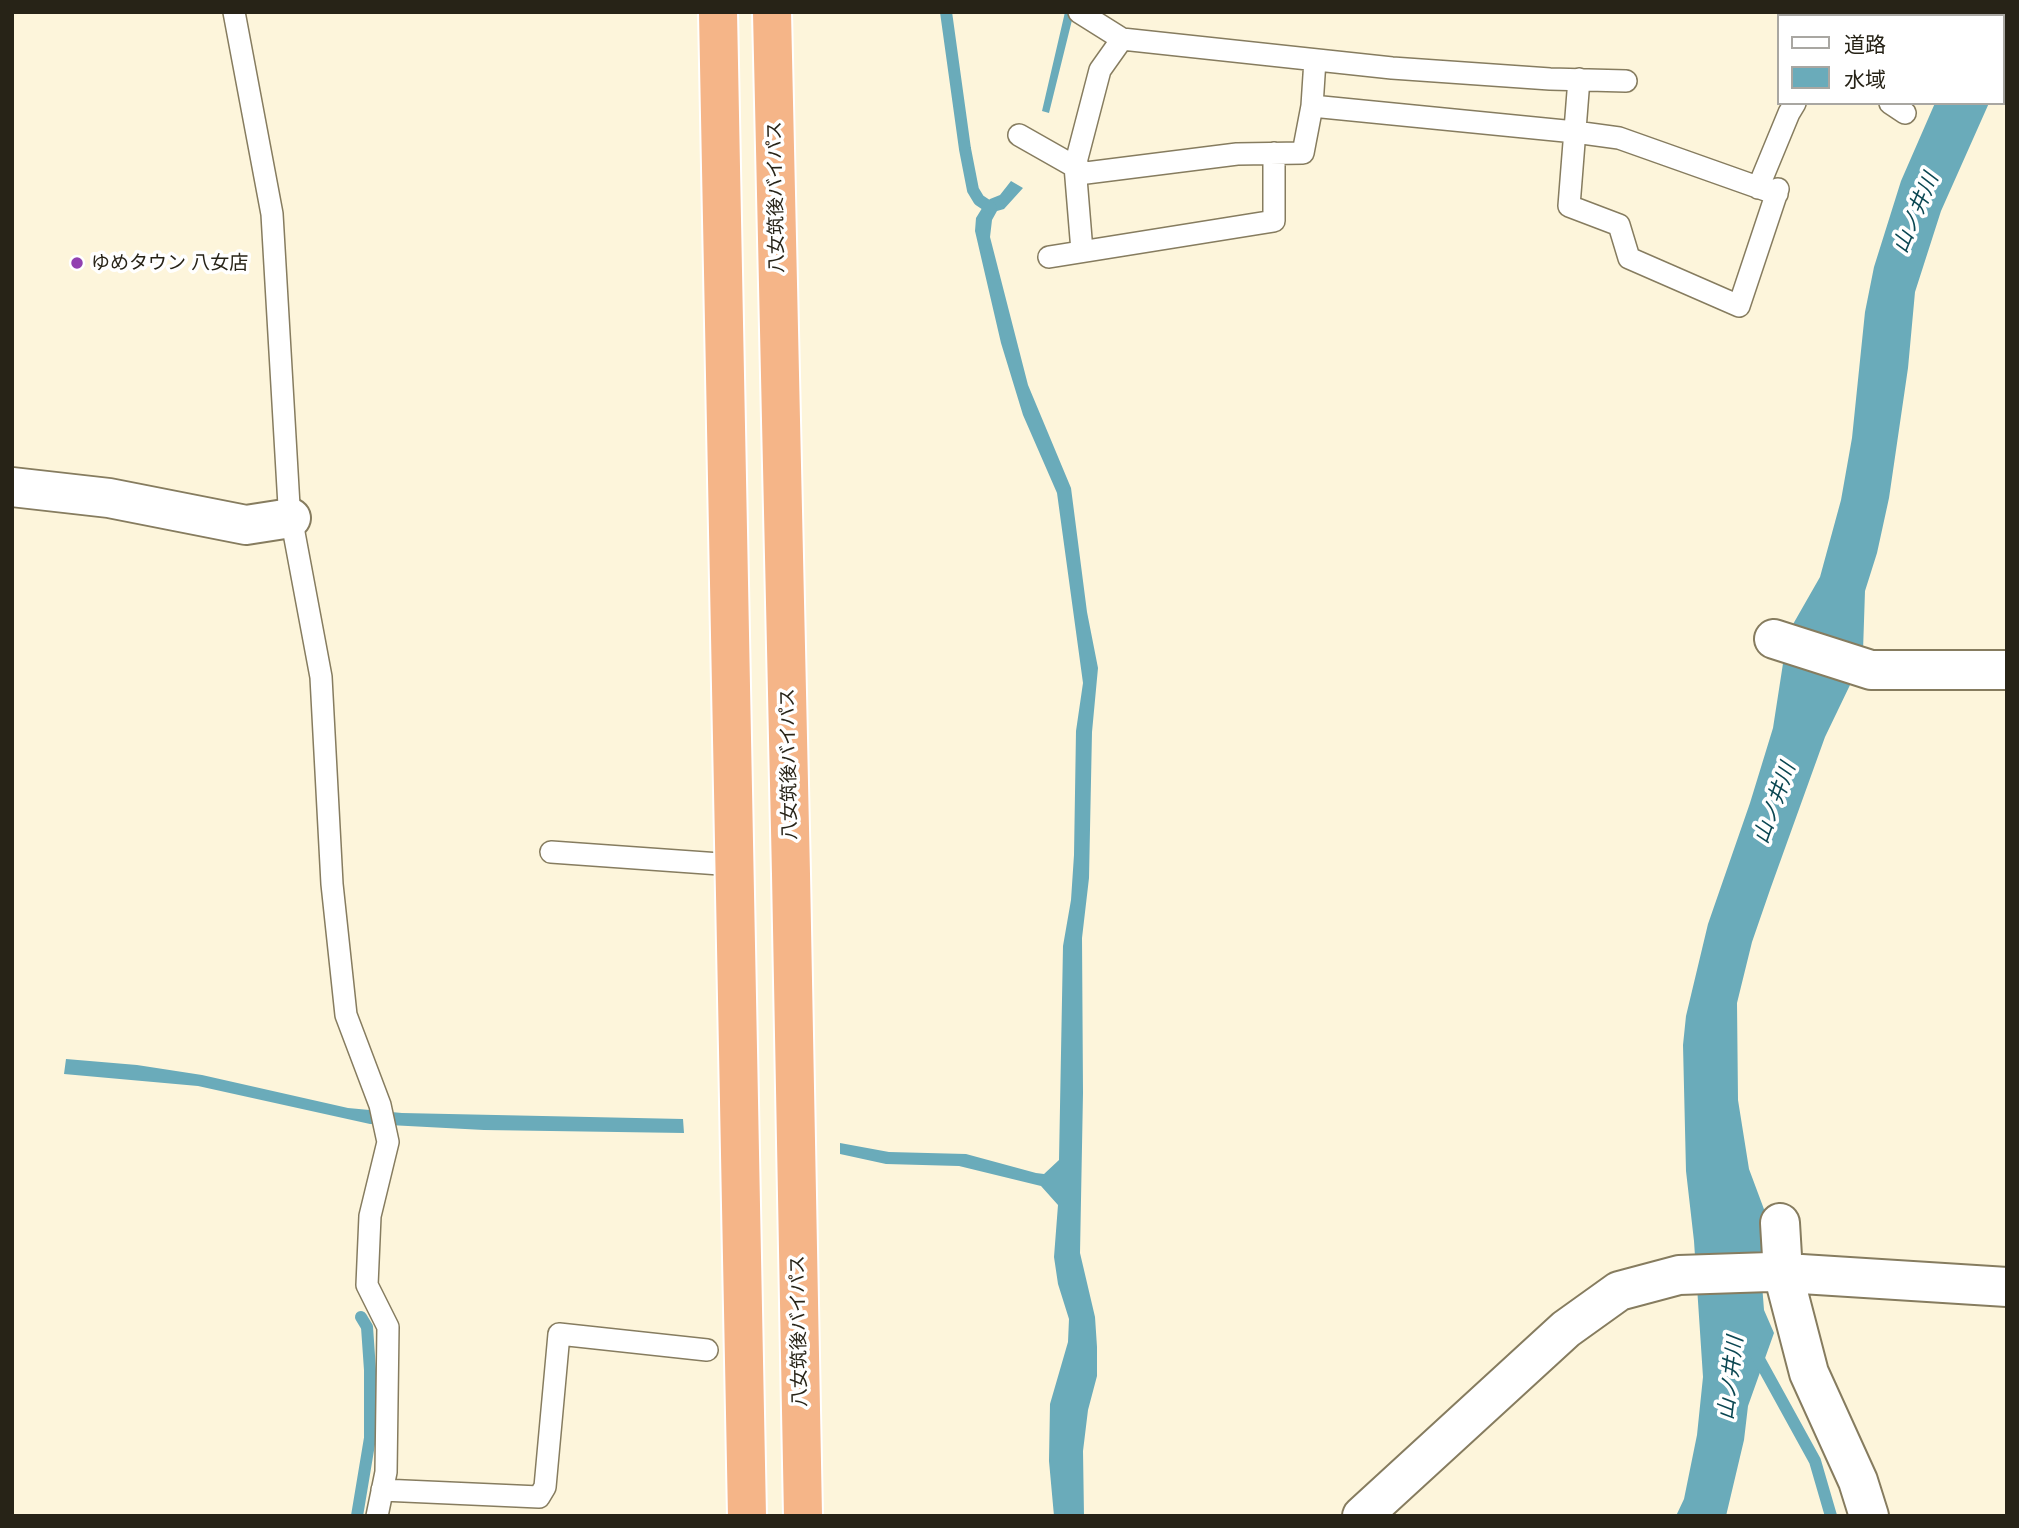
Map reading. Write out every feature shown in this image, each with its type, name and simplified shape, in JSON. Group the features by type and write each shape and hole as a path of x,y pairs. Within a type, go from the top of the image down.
{"highway":[{"path":"718,12 747,1516"},
{"name":"八女筑後バイパス","path":"772,12 803,1516"}],"street":[{"path":"12,487 109,498 246,525 291,518"},
{"path":"1774,639 1871,670 2007,670"},
{"path":"1780,1223 1776,1272 1810,1373 1858,1481 1869,1516"},
{"path":"1362,1516 1566,1329 1619,1291 1679,1275 1776,1272 2007,1287"}],"lane":[{"path":"234,12 272,214 289,506 321,677 332,884 346,1015 380,1105 388,1142 370,1216 367,1285 388,1327 386,1472 377,1516"},
{"path":"1079,12 1122,39 1392,68 1626,81"},
{"path":"1082,251 1075,166 1100,70 1122,39"},
{"path":"1019,135 1086,173 1237,154 1303,153 1312,106 1315,60"},
{"path":"1579,79 1569,206 1619,225 1629,258 1739,306 1771,191 1788,113 1794,105"},
{"path":"1312,106 1619,138 1771,191"},
{"path":"1049,257 1274,220 1274,153"},
{"path":"551,852 734,865"},
{"path":"383,1490 539,1497 545,1487 559,1334 707,1350"}],"water":[{"path":"1065,12 1074,12 1049,113 1042,111"},
{"name":"山ノ井川","path":"1934,105 1988,105 1941,211 1915,292 1908,368 1889,498 1877,553 1865,591 1863,651 1825,737 1771,887 1752,942 1737,1003 1738,1100 1749,1169 1768,1220 1762,1284 1764,1310 1774,1333 1748,1406 1744,1440 1726,1516 1676,1516 1684,1499 1697,1435 1703,1377 1694,1241 1686,1171 1683,1045 1686,1016 1708,924 1773,728 1784,657 1792,626 1820,577 1841,500 1852,438 1865,312 1874,267 1901,181"},
{"path":"1011,181 1023,188 1004,209 997,211 992,220 990,237 1028,385 1071,488 1087,612 1098,668 1092,732 1089,878 1082,938 1080,1253 1095,1317 1097,1347 1097,1376 1088,1410 1083,1451 1084,1516 1054,1516 1049,1461 1050,1404 1068,1342 1069,1319 1058,1284 1054,1257 1058,1205 1041,1186 959,1166 886,1164 840,1154 840,1143 889,1152 966,1154 1044,1174 1059,1160 1063,946 1071,900 1076,731 1083,683 1057,493 1023,415 1001,343 975,231 976,218 984,205 1000,195"},
{"path":"66,1059 137,1065 202,1075 348,1108 402,1113 683,1119 684,1133 484,1130 370,1124 198,1086 64,1074"}],"waterway":[{"path":"946,12 973,190 979,200 991,208"},
{"path":"357,1516 370,1438 367,1327 361,1317"},
{"name":"山ノ井川","path":"1755,1352 1815,1461 1831,1516"}],"place":[{"name":"ゆめタウン 八女店","path":"77,263"}]}
